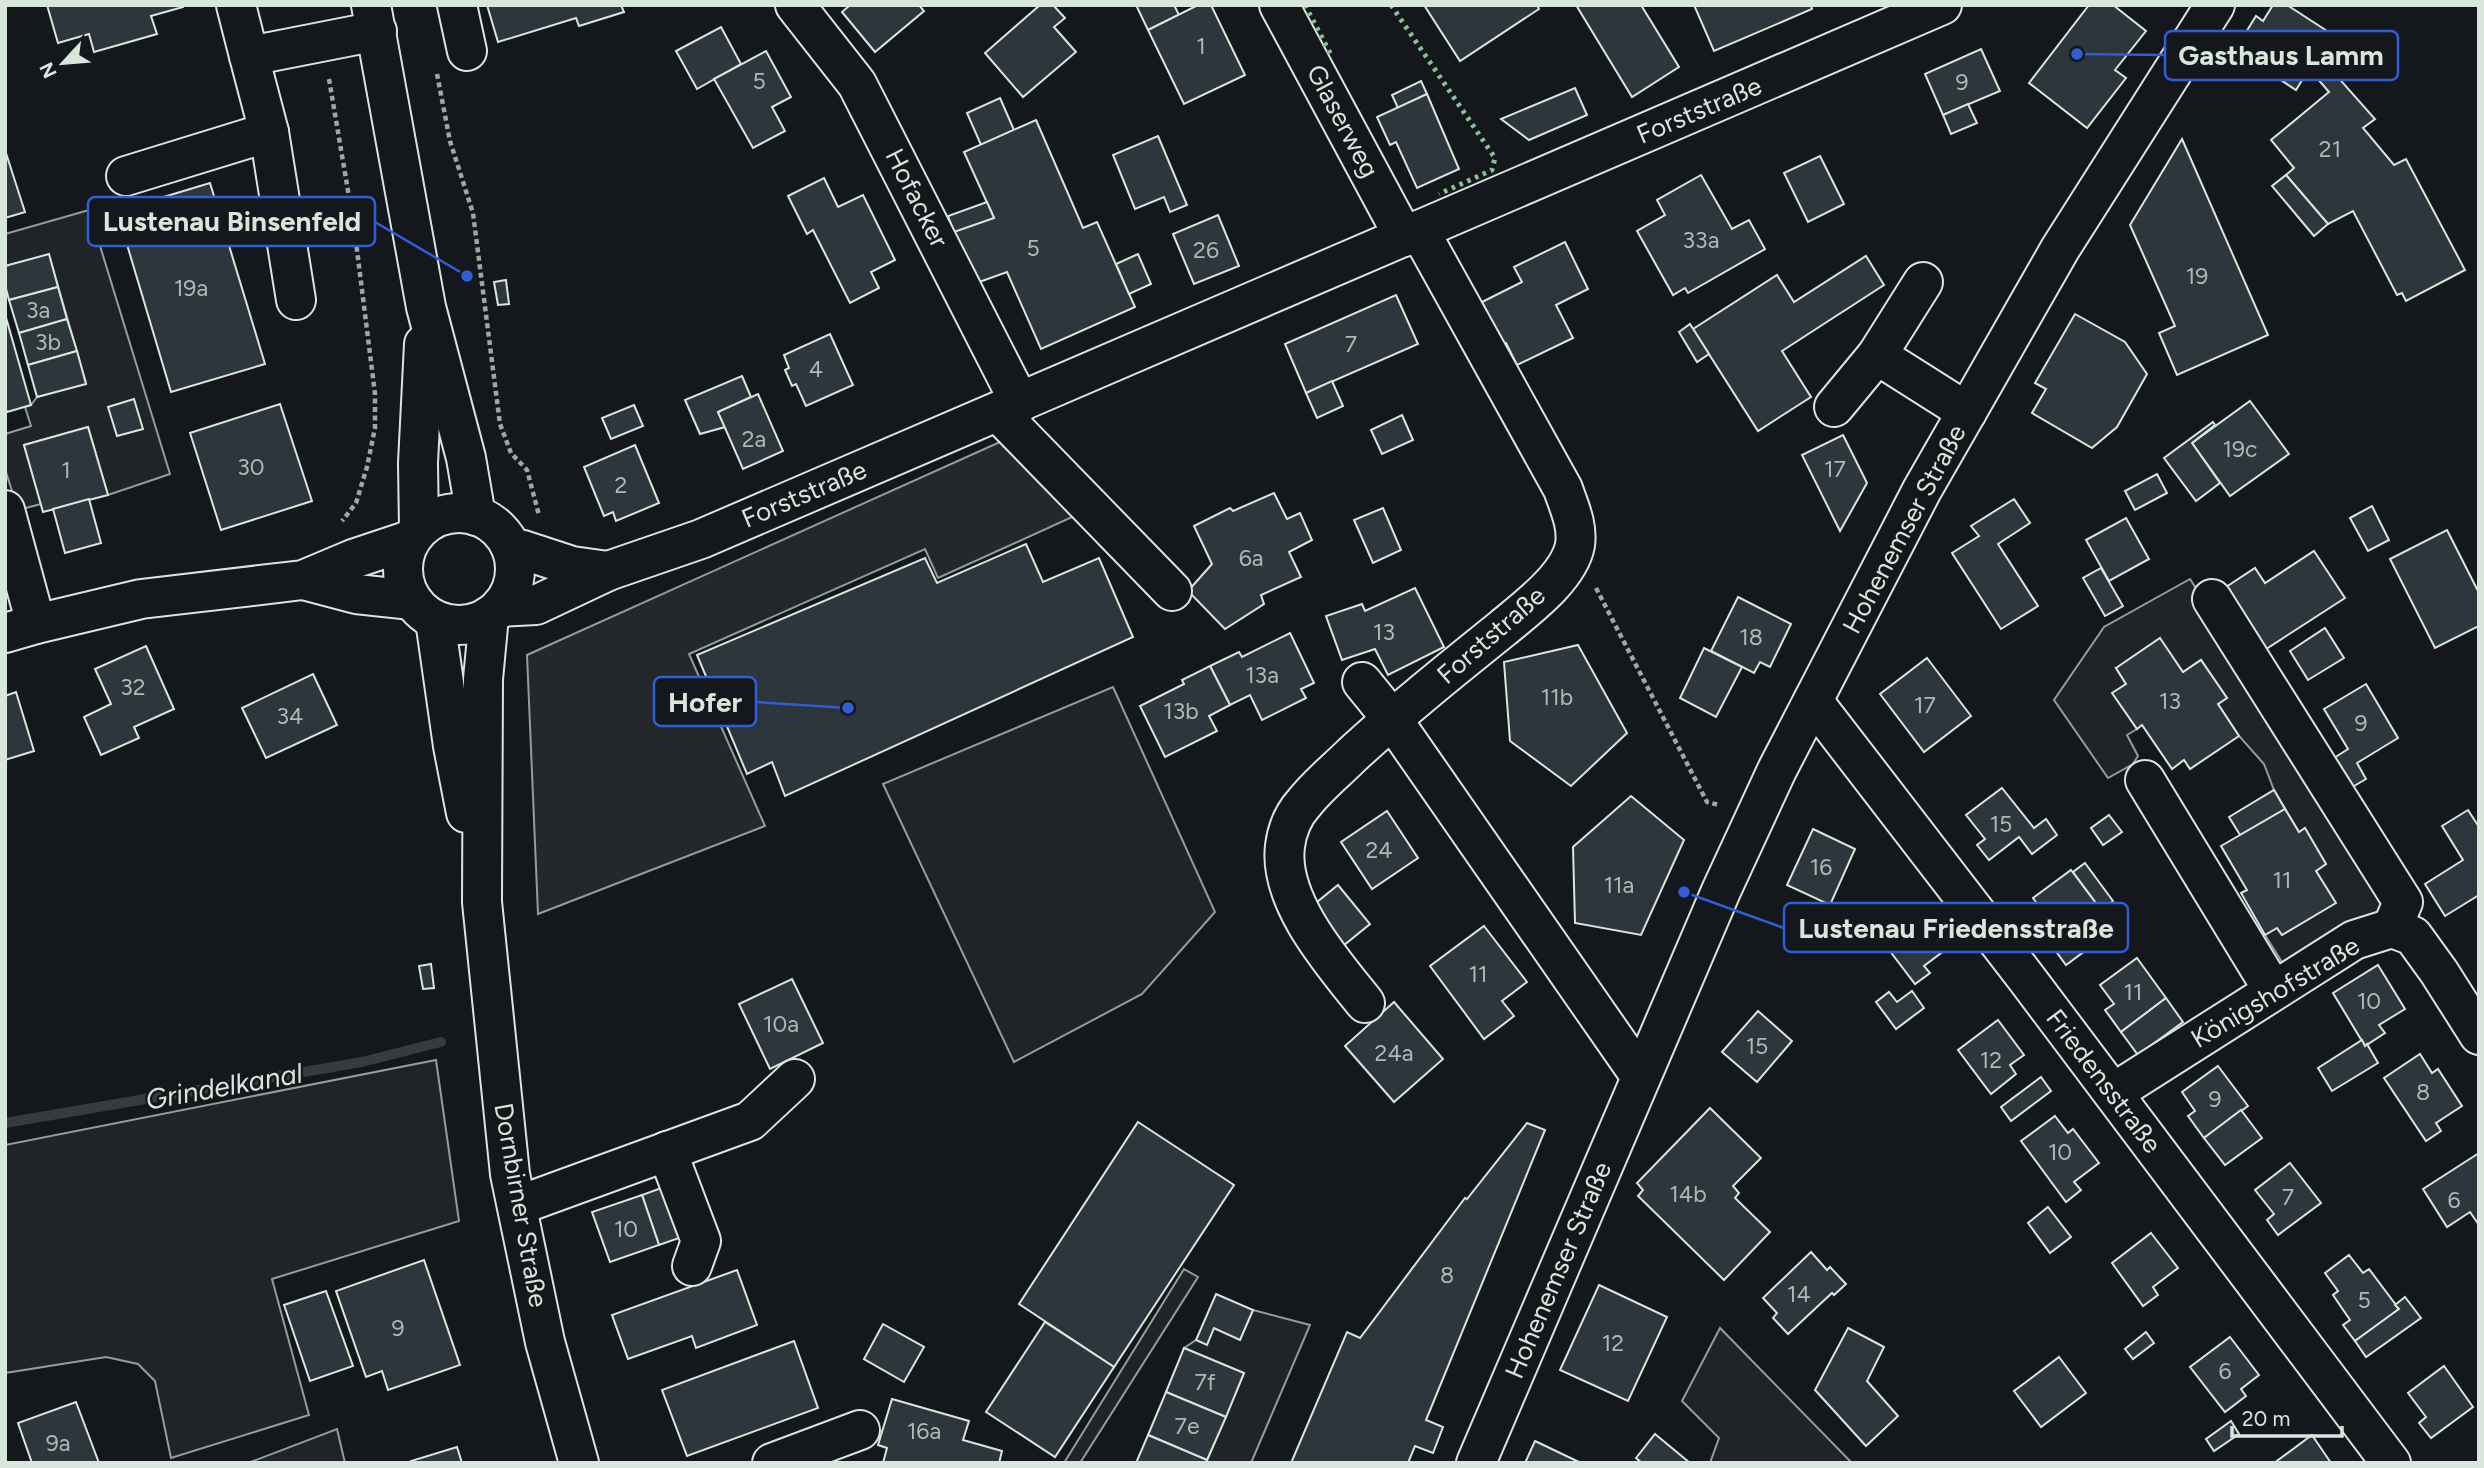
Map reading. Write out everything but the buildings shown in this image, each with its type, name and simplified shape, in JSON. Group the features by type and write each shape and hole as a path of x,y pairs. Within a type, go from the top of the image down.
{"street":[{"path":"236,5 269,132 296,300"},
{"path":"457,5 467,51"},
{"name":"Hofacker","path":"794,5 857,84 1009,407"},
{"name":"Glaserweg","path":"1279,5 1412,234"},
{"name":"Forststraße","path":"495,611 536,605 608,571 701,538 1942,5"},
{"name":"Hohenemser Straße","path":"1476,1463 1721,891 1813,701 1922,490 2060,249 2214,5"},
{"path":"249,56 322,41 374,18"},
{"name":"Dornbirner Straße","path":"374,18 426,307 466,458 476,516"},
{"path":"126,176 269,132"},
{"path":"1412,234 1563,489 1576,526 1574,547"},
{"path":"1833,407 1877,355 1923,282"},
{"name":"Dornbirner Straße","path":"426,307 415,534 403,559 404,580 423,610 453,746 482,901 510,1174 545,1342 579,1463"},
{"path":"1877,355 1967,412"},
{"path":"1009,407 1172,591"},
{"path":"5,510 21,628 141,599 303,580 415,534 436,518 456,513 476,516 494,526 511,548"},
{"name":"Forststraße","path":"1365,1003 1309,929 1288,877 1284,847 1291,822 1303,803 1392,719 1543,593 1564,568 1574,547"},
{"name":"Forststraße","path":"511,548 572,566 608,571"},
{"name":"Dornbirner Straße","path":"482,901 483,679 495,611 509,594 513,580 516,564 511,548"},
{"path":"303,580 423,610 453,625 472,624 495,611"},
{"path":"2212,599 2403,902 2392,928"},
{"path":"1362,681 1392,719 1641,1077"},
{"name":"Friedensstraße","path":"1813,701 1877,781 2391,1463"},
{"path":"2145,780 2273,990"},
{"name":"Königshofstraße","path":"2113,1093 2354,940 2392,928 2413,936 2479,1035"},
{"path":"517,1206 750,1121 794,1079"},
{"path":"667,1151 701,1241 692,1266"},
{"path":"772,1463 860,1430"}],"path":[{"path":"322,41 354,226 375,394 375,428 366,467 356,503 342,522"},
{"path":"437,73 450,141 473,213 500,424 511,453 527,470 539,517"},
{"path":"1574,547 1707,802 1725,806 1754,820"}],"shaded area":[{"path":"89,210 170,474 108,495 88,427 24,445 41,504 18,510 5,469 5,434 31,426 25,407 31,405 37,397 86,383 49,255 5,266 5,234"},
{"path":"1011,437 1081,513 938,578 925,549 689,654 765,826 538,914 527,655"},
{"path":"2190,579 2297,743 2390,894 2382,911 2285,967 2265,935 2277,928 2282,935 2335,903 2316,871 2326,864 2305,829 2299,832 2274,790 2264,764 2239,736 2218,704 2227,698 2201,660 2183,672 2116,668 2126,684 2113,693 2137,729 2127,735 2138,756 2133,764 2108,778 2054,700 2104,627"},
{"path":"1113,687 1215,912 1142,994 1014,1062 883,784"},
{"path":"436,1060 459,1221 272,1279 309,1415 171,1458 155,1381 138,1364 106,1357 5,1373 5,1145"},
{"path":"1184,1269 1198,1277 1080,1463 1064,1463"},
{"path":"1253,1310 1310,1325 1251,1463 1206,1463 1244,1373 1184,1348 1214,1328 1240,1340"},
{"path":"1720,1328 1852,1463 1710,1463 1719,1438 1682,1401"},
{"path":"337,1429 345,1463 248,1463"}],"waterway":[{"name":"Grindelkanal","path":"5,1123 362,1062 441,1042"}],"hedge":[{"path":"1305,5 1331,55"},
{"path":"1391,5 1495,158 1492,170 1439,194"}],"place":[{"name":"Gasthaus Lamm","path":"2077,54"},
{"name":"Lustenau Binsenfeld","path":"467,276"},
{"name":"Hofer","path":"848,708"},
{"name":"Lustenau Friedensstraße","path":"1684,892"}]}
